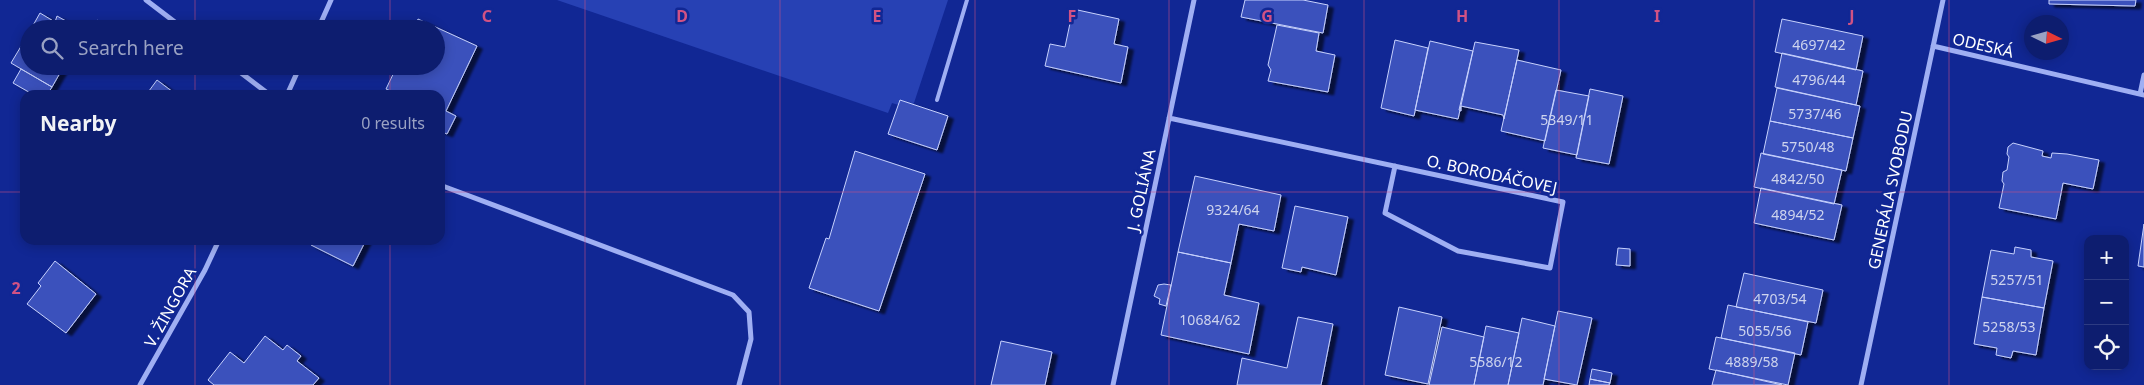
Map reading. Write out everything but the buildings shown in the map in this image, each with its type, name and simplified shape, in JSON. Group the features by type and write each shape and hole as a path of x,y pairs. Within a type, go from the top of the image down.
{"street":[{"path":"146,0 172,20"},
{"path":"322,20 331,0"},
{"name":"J. GOLIÁNA","path":"1112,385 1194,0"},
{"name":"GENERÁLA SVOBODU","path":"1861,385 1943,0"},
{"name":"ODESKÁ","path":"1933,46 2142,94"},
{"path":"244,75 263,90"},
{"path":"289,90 296,75"},
{"path":"2142,94 2144,75"},
{"name":"O. BORODÁČOVEJ","path":"1169,118 1395,166 1563,202 1550,268 1458,251 1386,213 1395,166"},
{"path":"445,187 733,295 749,312 751,339 739,385"},
{"name":"V. ŽINGORA","path":"140,385 205,270 217,245"}],"lane":[{"path":"937,100 967,0"}],"shaded area":[{"path":"557,0 948,0 912,109 892,103 888,113"}]}
